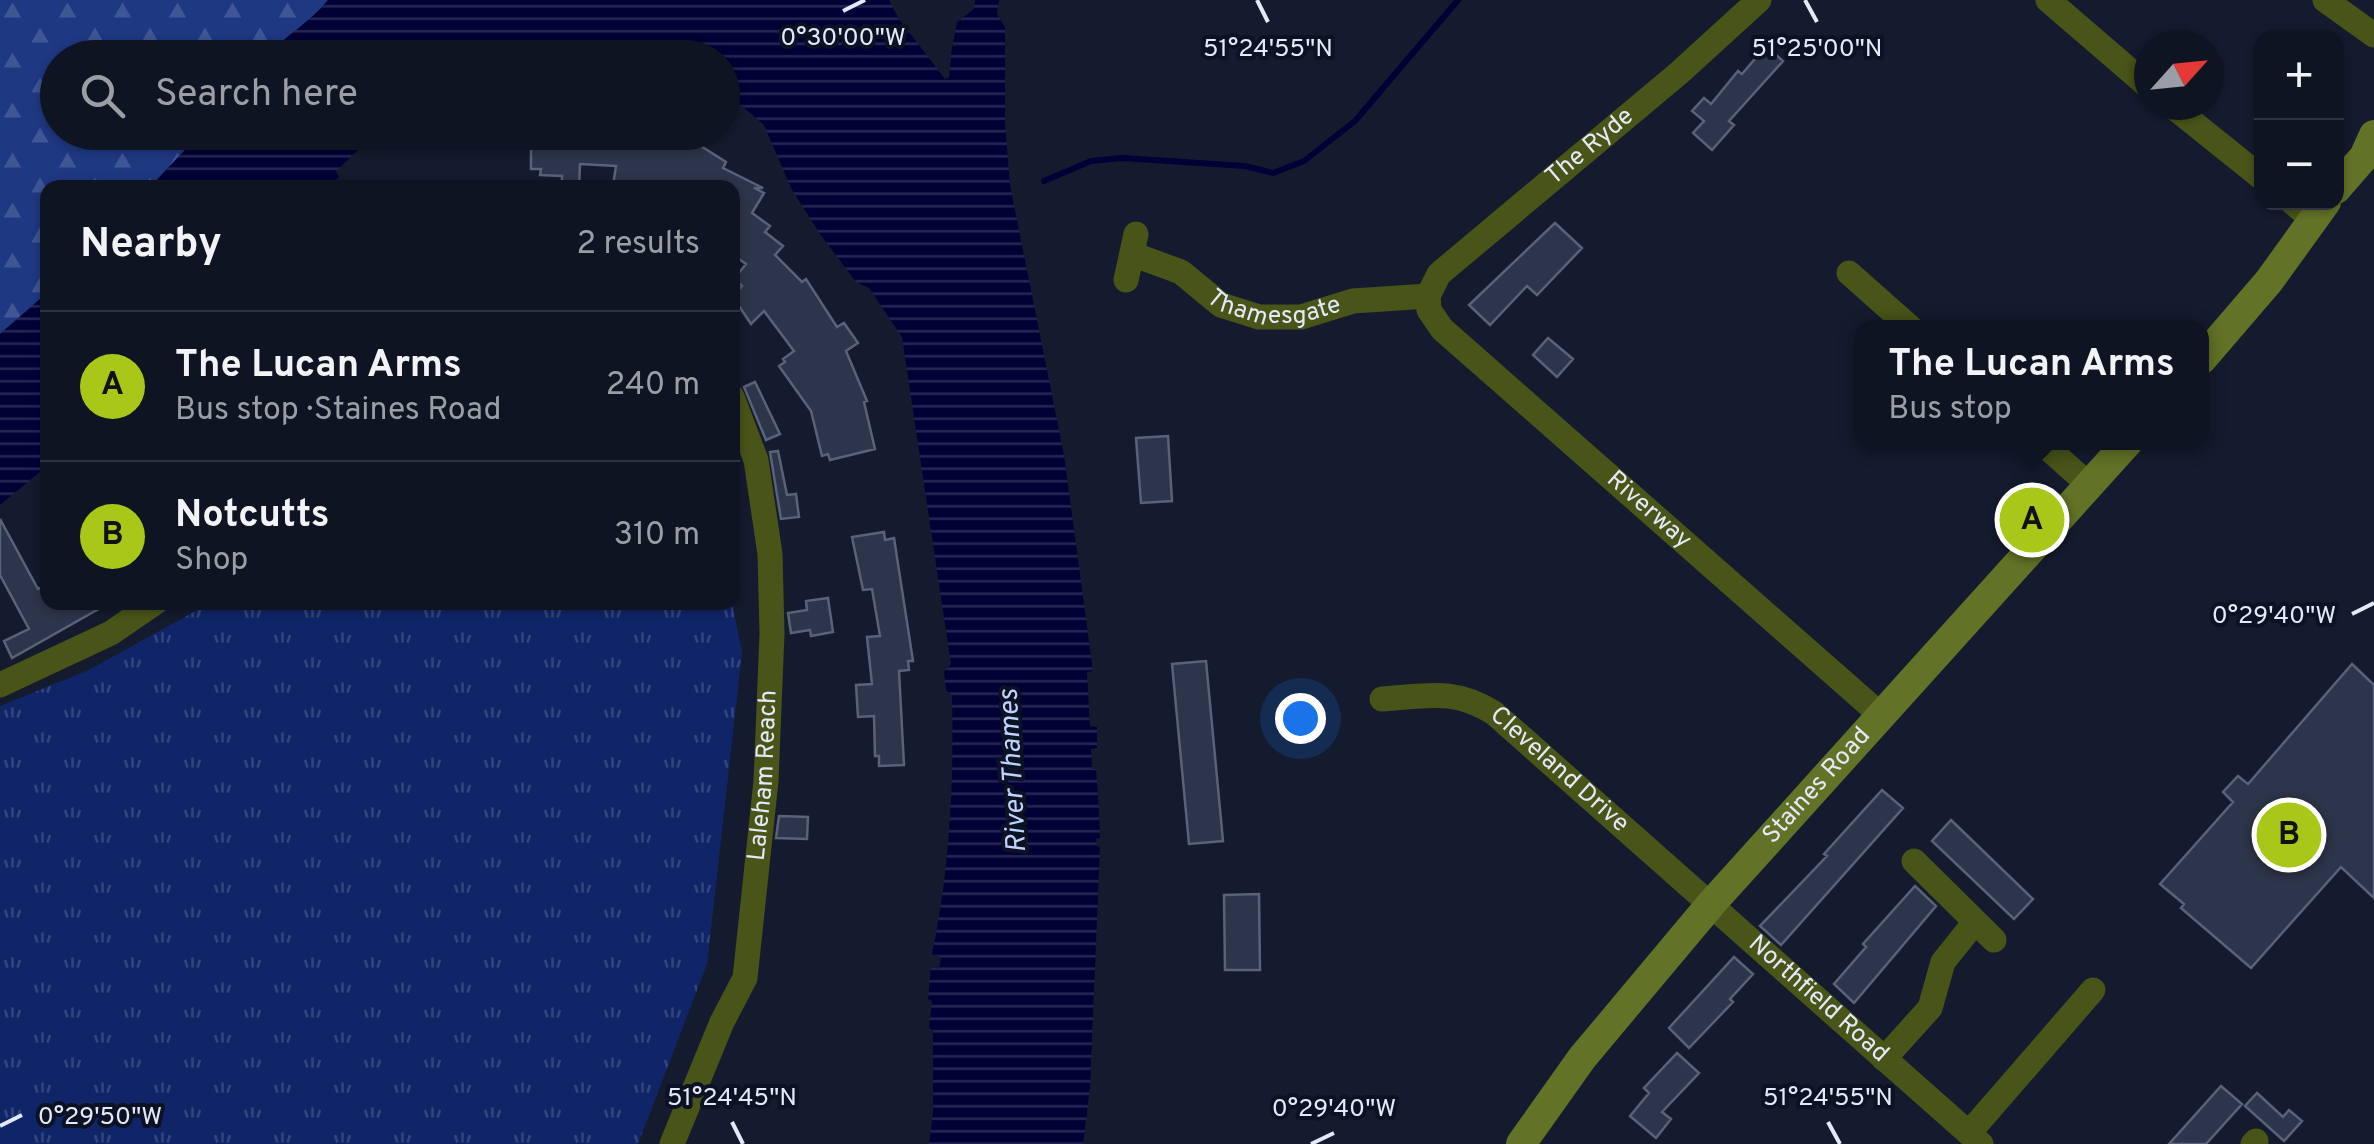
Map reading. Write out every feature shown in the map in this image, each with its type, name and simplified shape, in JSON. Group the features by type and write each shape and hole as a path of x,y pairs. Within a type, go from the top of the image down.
{"main road":[{"path":"2344,180 2364,157 2374,135"},
{"path":"2209,351 2269,282 2309,210"},
{"name":"Staines Road","path":"1521,1144 1582,1058 1711,904 2121,450"}],"street":[{"name":"The Ryde","path":"1428,296 1438,274 1679,73 1758,0"},
{"path":"2048,0 2134,74"},
{"path":"2325,0 2374,35"},
{"path":"2190,120 2254,172"},
{"name":"Thamesgate","path":"1126,280 1134,244 1180,272 1221,305 1258,317 1302,317 1353,300 1428,296"},
{"path":"1850,272 1902,320"},
{"name":"Riverway","path":"1428,296 1430,310 1442,328 1882,717"},
{"name":"Laleham Reach","path":"672,1144 722,1022 745,978 766,781 772,634 770,554 756,460 740,417"},
{"path":"2050,450 2090,486"},
{"path":"0,685 110,633 144,610"},
{"name":"Cleveland Drive","path":"1383,699 1445,694 1471,699 1711,904"},
{"path":"1914,861 1994,940"},
{"name":"Northfield Road","path":"1711,904 1975,1138 2093,990"},
{"path":"1884,1060 1930,1008 1943,962 1975,922"}],"green space":[{"path":"0,0 328,0 284,40 40,40 40,150 185,150 157,180 40,180 40,299 0,334"},
{"path":"197,610 733,610 742,652 707,964 638,1144 0,1144 0,706 89,670"}],"water":[{"name":"River Thames","path":"328,0 889,0 945,79 949,77 952,46 960,45 953,44 957,22 974,9 975,0 999,0 997,14 1005,27 1005,123 1010,185 1064,455 1093,671 1087,672 1090,726 1097,727 1097,748 1091,749 1100,838 1096,839 1100,847 1090,1088 1083,1144 929,1144 933,1030 929,1028 932,1001 928,999 931,967 939,969 941,957 932,954 950,825 952,695 946,690 944,672 951,664 902,337 869,288 856,282 820,234 792,190 764,125 740,105 740,40 284,40"},
{"path":"184,150 358,150 336,171 339,177 336,180 156,180"},
{"path":"40,299 40,472 0,505 0,334"}],"building":[{"path":"1766,46 1783,61 1729,121 1734,125 1712,150 1693,133 1704,121 1692,111 1704,98 1711,104 1738,71 1742,74"},
{"path":"531,150 707,150 726,162 723,168 763,188 754,188 764,193 752,213 770,226 765,232 783,246 775,255 802,282 806,279 837,327 844,323 858,343 846,351 867,401 864,402 875,449 830,460 828,454 822,456 811,411 779,366 794,351 764,311 751,324 740,308 740,272 746,264 740,260 740,180 614,180 616,166 580,164 579,180 562,180 562,176 540,175 541,169 531,169"},
{"path":"1555,223 1582,248 1537,295 1527,286 1490,325 1469,305"},
{"path":"1548,338 1573,359 1557,377 1533,355"},
{"path":"755,382 780,434 766,440 744,387"},
{"path":"1168,436 1172,501 1141,503 1136,438"},
{"path":"778,451 787,495 796,494 799,517 781,519 770,452"},
{"path":"0,519 40,588 40,610 97,610 12,658 4,641 29,629 0,575"},
{"path":"884,532 885,540 894,538 913,661 908,661 909,670 899,671 904,765 879,766 874,716 858,717 856,685 872,684 867,637 880,636 872,589 863,590 852,537"},
{"path":"828,598 833,632 811,636 810,630 791,633 788,613 807,610 806,601"},
{"path":"1206,661 1223,841 1189,844 1172,664"},
{"path":"2352,664 2374,685 2374,898 2341,867 2251,968 2181,908 2184,904 2160,884 2233,802 2223,792 2238,776 2248,784"},
{"path":"1882,790 1903,808 1781,945 1760,926 1827,856 1824,854"},
{"path":"779,816 808,817 807,839 776,838"},
{"path":"1951,820 2033,899 2014,919 1932,841"},
{"path":"1915,886 1936,906 1854,1003 1834,984 1866,947 1863,944"},
{"path":"1259,894 1260,970 1225,970 1224,895"},
{"path":"1734,957 1753,974 1730,999 1733,1002 1689,1048 1669,1028"},
{"path":"1677,1053 1699,1073 1662,1112 1671,1119 1656,1138 1630,1116 1649,1093 1644,1088"},
{"path":"2221,1086 2242,1104 2206,1144 2169,1144"},
{"path":"2257,1093 2283,1117 2289,1110 2302,1121 2284,1141 2245,1106"}],"waterway":[{"path":"1044,181 1091,161 1122,158 1245,166 1273,173 1304,161 1355,121 1458,0"}],"place":[{"name":"The Lucan Arms","path":"2032,520"},
{"name":"Notcutts","path":"2289,835"}]}
